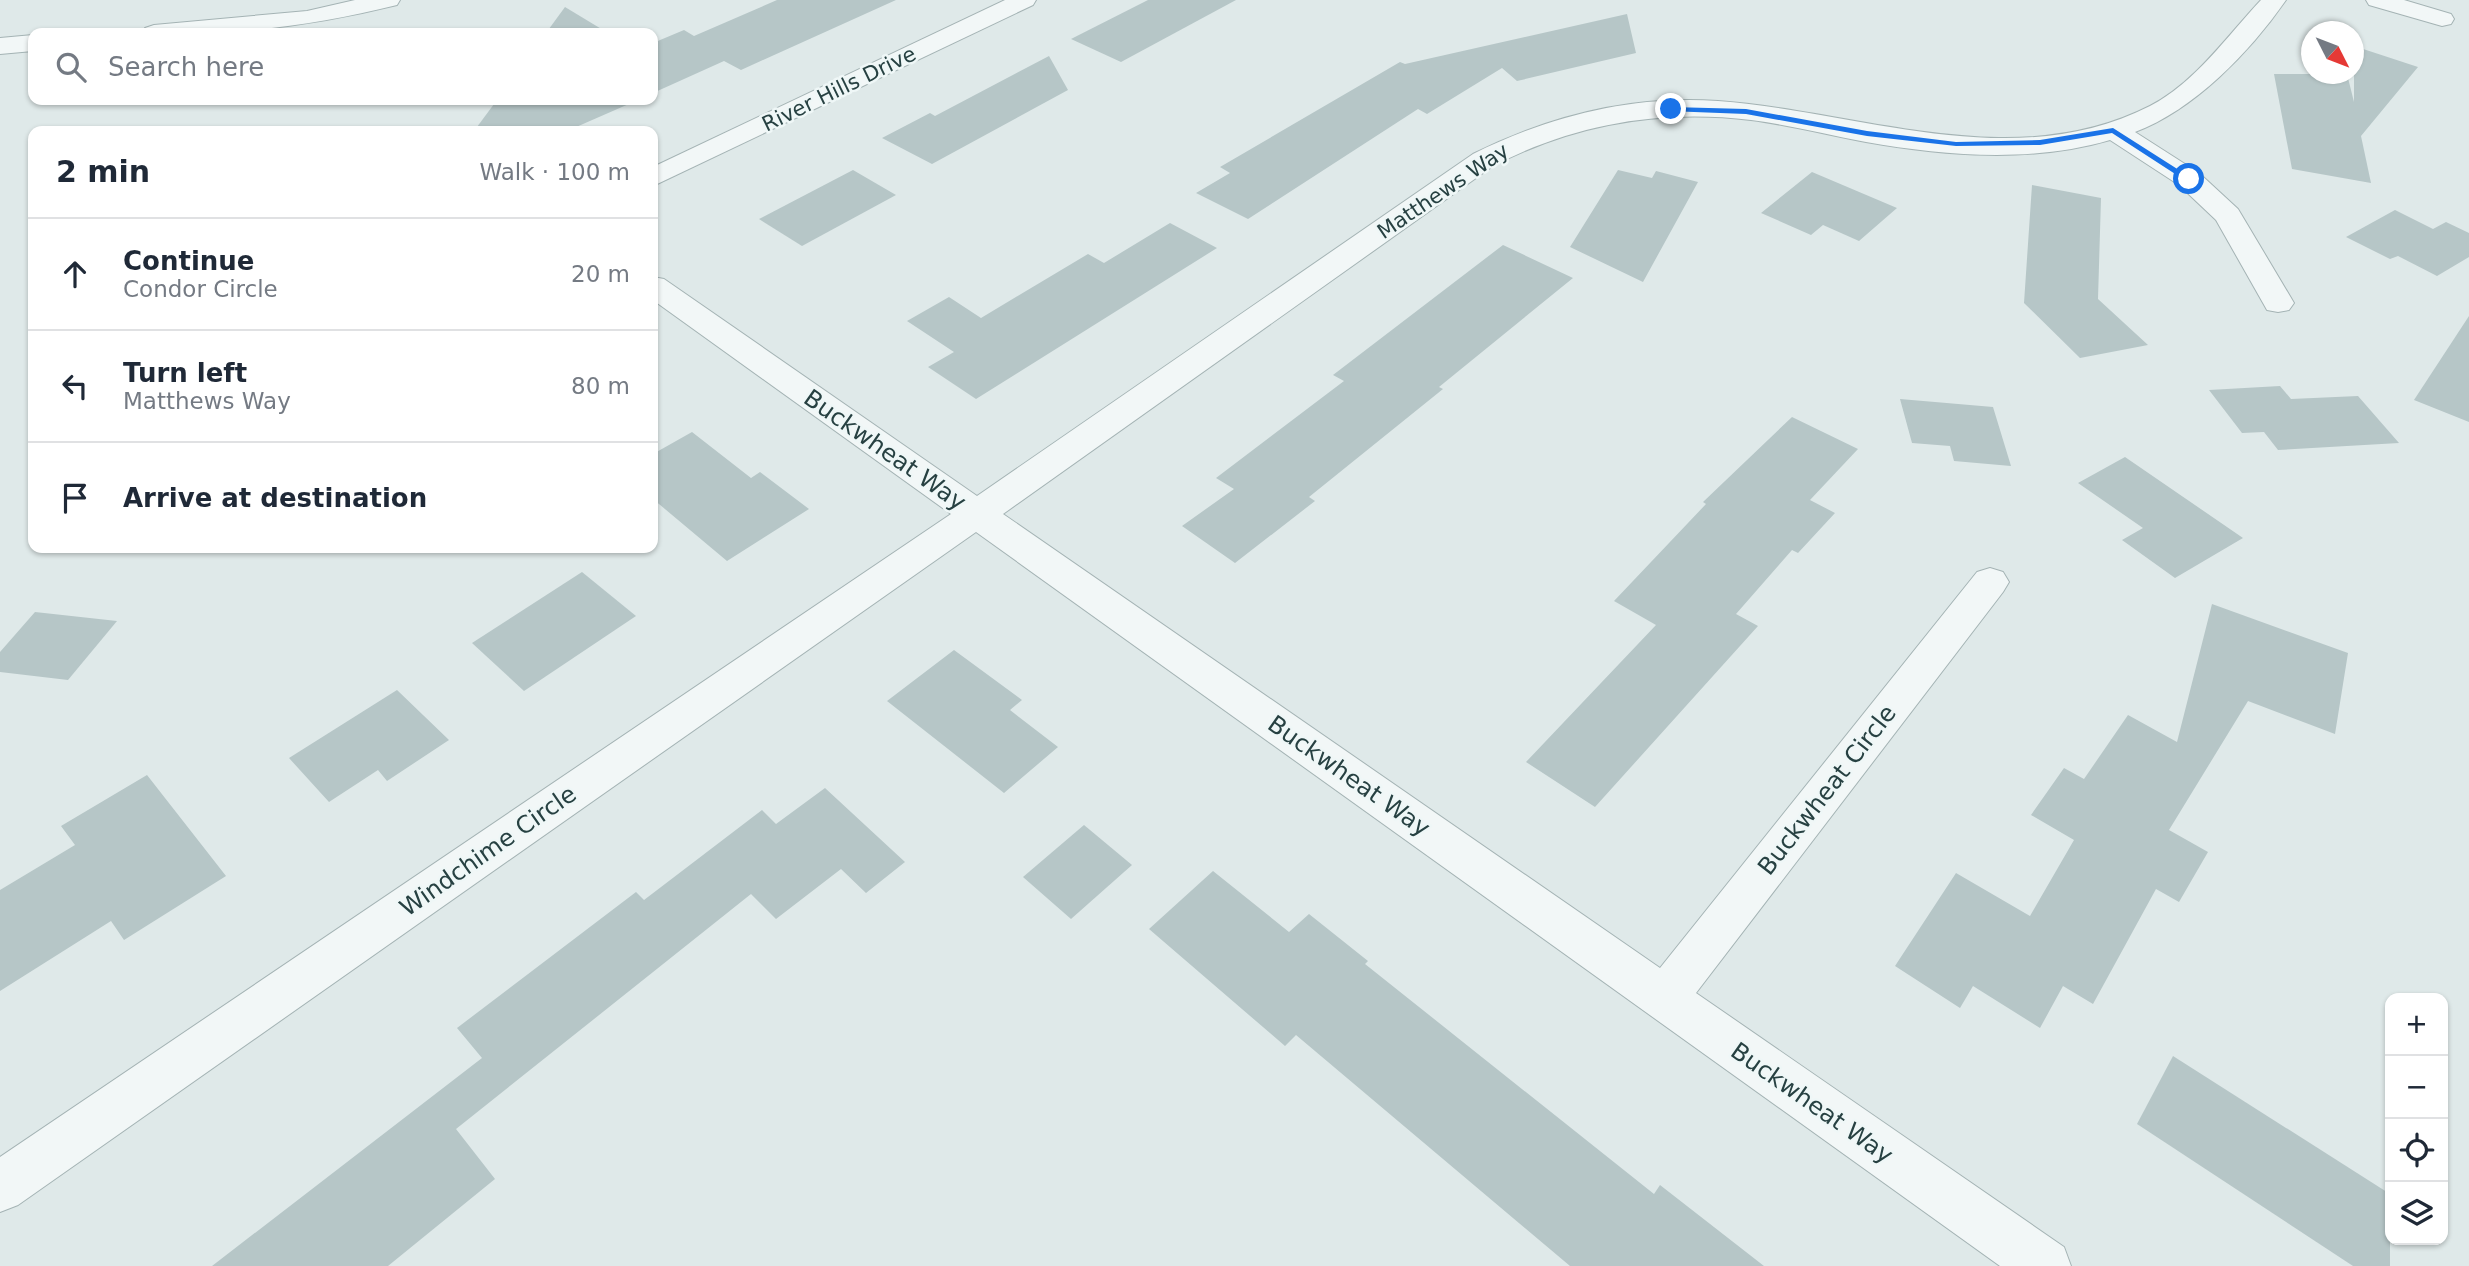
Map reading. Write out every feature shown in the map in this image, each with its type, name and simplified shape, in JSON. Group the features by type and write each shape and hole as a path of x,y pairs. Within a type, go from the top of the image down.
{"street":[{"path":"266,28 388,0"},
{"name":"River Hills Drive","path":"658,176 1024,0"},
{"name":"Matthews Way","path":"976,514 1483,160 1536,134 1599,116 1671,109 1760,113 1867,134 1956,144 2040,143 2113,130 2139,121 2180,99 2274,0"},
{"path":"2378,0 2442,19"},
{"path":"0,46 28,43"},
{"path":"2113,130 2189,179 2228,215 2278,303"},
{"name":"Buckwheat Way","path":"658,290 2045,1266"},
{"name":"Windchime Circle","path":"0,1187 976,514"},
{"name":"Buckwheat Circle","path":"1664,999 1990,582"}],"building":[{"path":"777,0 896,0 741,70 724,61 658,91 658,41 684,30 694,36"},
{"path":"1148,0 1236,0 1121,62 1071,39"},
{"path":"565,7 600,28 550,28"},
{"path":"1627,14 1636,53 1517,81 1502,68 1427,114 1418,109 1248,219 1196,193 1230,173 1220,167 1400,62 1405,64"},
{"path":"2364,49 2418,67 2361,136 2371,183 2292,169 2274,74 2301,74 2301,84 2350,84 2354,102 2354,84 2364,84"},
{"path":"1049,56 1068,90 932,164 882,138 930,113 935,116"},
{"path":"493,105 627,105 578,126 478,126"},
{"path":"853,170 896,195 802,246 759,219"},
{"path":"1618,170 1652,178 1656,171 1698,182 1643,282 1570,247"},
{"path":"1812,172 1897,208 1859,241 1823,225 1811,235 1761,213"},
{"path":"2032,185 2101,198 2098,299 2148,345 2080,358 2024,303"},
{"path":"2395,210 2433,229 2446,222 2469,233 2469,257 2437,276 2398,256 2390,259 2346,237"},
{"path":"1170,223 1217,248 976,399 928,367 954,352 907,321 949,297 981,318 1088,254 1104,263"},
{"path":"1503,245 1573,278 1439,387 1443,389 1309,497 1315,501 1235,563 1182,526 1234,489 1216,478 1344,381 1333,375"},
{"path":"2469,316 2469,422 2414,400"},
{"path":"2280,386 2291,399 2358,396 2399,443 2278,450 2264,432 2242,433 2209,390"},
{"path":"1900,399 1993,407 2011,466 1954,461 1950,446 1912,443"},
{"path":"1792,417 1858,449 1810,500 1835,513 1798,553 1792,550 1736,614 1758,626 1595,807 1526,762 1656,625 1614,601 1706,504 1703,502"},
{"path":"692,432 751,478 760,472 809,509 727,561 658,503 658,451"},
{"path":"2125,457 2243,538 2175,578 2122,540 2143,528 2078,483"},
{"path":"582,572 636,616 524,691 472,643"},
{"path":"2212,604 2348,653 2335,734 2248,701 2169,830 2208,852 2179,902 2156,889 2093,1004 2063,986 2040,1028 1973,986 1960,1008 1895,966 1956,873 2030,916 2074,840 2031,815 2064,768 2084,779 2128,715 2177,742"},
{"path":"35,612 117,621 68,680 0,672 0,652"},
{"path":"954,650 1022,700 1010,710 1058,747 1004,793 887,701"},
{"path":"397,690 449,740 387,781 378,770 329,802 289,758"},
{"path":"147,775 226,876 124,940 111,921 0,991 0,890 75,845 61,826"},
{"path":"825,788 905,862 866,893 841,869 776,919 751,894 456,1129 495,1179 388,1266 212,1266 482,1058 457,1028 636,892 644,900 762,810 776,824"},
{"path":"1084,825 1132,865 1071,919 1023,877"},
{"path":"1213,871 1289,932 1309,914 1368,961 1365,964 1654,1194 1660,1185 1764,1266 1570,1266 1296,1035 1285,1046 1149,929"},
{"path":"2173,1056 2385,1191 2385,1245 2390,1245 2390,1266 2353,1266 2137,1124"}],"route":[{"path":"1671,109 1746,111 1867,134 1956,144 2040,143 2113,130 2189,179"}]}
